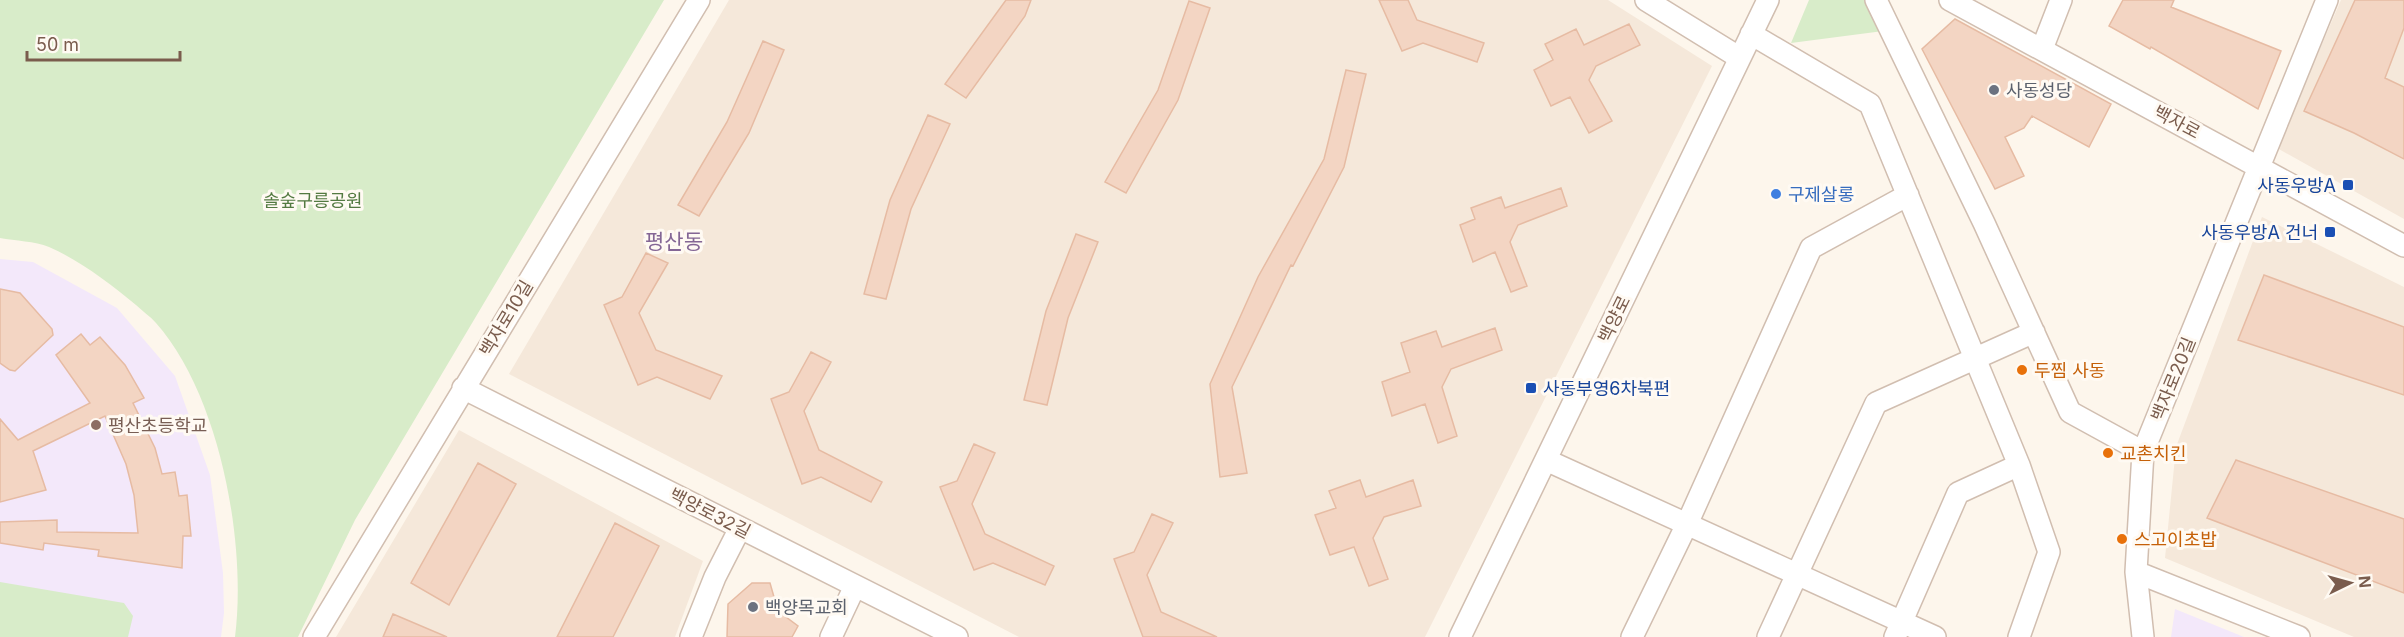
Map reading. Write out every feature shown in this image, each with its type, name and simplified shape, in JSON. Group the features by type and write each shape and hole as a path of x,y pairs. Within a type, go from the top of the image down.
{"street":[{"name":"백자로10길","path":"314,637 699,0"},
{"path":"1646,0 1740,58"},
{"name":"백양로","path":"1460,637 1768,0"},
{"path":"1876,0 1979,212 2070,412 2143,452"},
{"name":"백자로","path":"1950,0 2404,246"},
{"path":"2042,50 2061,0"},
{"name":"백자로20길","path":"2143,637 2136,572 2143,452 2327,0"},
{"path":"1751,34 1870,104 2019,465 2049,552 2019,637"},
{"path":"1632,637 1687,524 1811,248 1908,195"},
{"path":"1768,637 1876,403 2034,332"},
{"name":"백양로32길","path":"463,388 957,637"},
{"path":"1546,460 1798,575 1899,630 1935,637"},
{"path":"1899,630 1958,493 2019,465"},
{"path":"691,637 715,577 740,528"},
{"path":"2136,572 2299,637"},
{"path":"831,637 855,586"}],"shaded area":[{"path":"729,0 1608,0 1712,66 1425,637 1019,637 509,374"},
{"path":"2341,0 2404,0 2404,219 2277,148"},
{"path":"2262,217 2404,287 2404,637 2354,637 2165,558 2176,447"},
{"name":"평산초등학교","path":"0,259 33,262 117,308 175,376 210,475 223,573 224,613 221,637 0,637"},
{"path":"459,430 703,561 675,637 336,637"},
{"path":"2175,609 2244,637 2171,637"}],"green space":[{"name":"솔숲구릉공원","path":"0,0 664,0 355,520 298,637 235,637 238,600 237,559 224,472 212,429 197,389 178,353 156,323 105,281 61,253 38,243 0,238"},
{"path":"1809,0 1875,0 1891,30 1791,43"},
{"path":"0,582 124,603 133,616 128,637 0,637"}],"building":[{"path":"1006,0 1031,0 1025,16 966,98 945,84"},
{"path":"1379,0 1408,0 1417,20 1484,43 1477,62 1423,43 1402,51"},
{"path":"2123,0 2174,0 2171,7 2281,51 2258,109 2151,47 2150,49 2109,26"},
{"path":"2355,0 2404,0 2404,28 2385,78 2404,87 2404,159 2354,133 2304,111"},
{"path":"1189,1 1210,8 1178,100 1126,193 1105,182 1158,90"},
{"name":"사동성당","path":"1955,19 2111,104 2089,147 2032,116 2024,128 2005,137 2024,176 1995,189 1922,49"},
{"path":"1629,24 1640,45 1596,66 1589,80 1612,121 1589,133 1570,97 1551,106 1534,70 1553,60 1545,44 1576,29 1584,45"},
{"path":"763,41 784,50 749,133 699,216 678,205 727,122"},
{"path":"1346,70 1366,74 1344,167 1293,266 1291,265 1232,387 1247,473 1220,477 1210,384 1258,277 1324,159"},
{"path":"928,115 950,124 911,209 886,299 864,294 890,200"},
{"path":"1561,188 1567,206 1518,225 1510,242 1527,286 1511,292 1495,252 1473,262 1460,225 1475,219 1471,208 1501,197 1505,208"},
{"path":"1076,234 1098,242 1068,318 1047,405 1024,400 1046,311"},
{"path":"646,253 668,263 639,313 656,350 722,376 710,399 657,377 638,385 604,305 622,297"},
{"path":"2264,275 2404,327 2404,395 2238,340"},
{"path":"0,289 20,293 52,329 53,335 15,371 0,363"},
{"path":"1495,328 1502,350 1451,369 1442,387 1457,436 1438,443 1425,404 1392,416 1382,382 1410,372 1401,343 1436,331 1442,347"},
{"path":"81,334 90,345 100,337 125,365 144,398 133,403 155,448 162,474 175,472 179,496 187,495 191,536 183,536 182,568 98,556 99,550 44,543 43,550 0,543 0,522 57,520 57,532 138,533 134,495 126,464 105,416 33,451 46,490 0,502 0,419 18,440 90,403 56,355"},
{"path":"811,352 831,362 804,411 819,450 882,482 871,502 821,477 802,484 771,399 789,392"},
{"path":"974,444 995,453 972,504 985,534 1054,566 1045,585 993,563 974,570 940,487 957,481"},
{"path":"2236,460 2404,519 2404,593 2207,518"},
{"path":"478,463 516,484 449,605 411,583"},
{"path":"1360,480 1366,497 1413,480 1421,506 1384,517 1373,538 1388,579 1369,586 1354,547 1330,555 1315,515 1336,508 1329,491"},
{"path":"1152,514 1173,523 1147,575 1161,612 1217,637 1143,637 1114,559 1134,552"},
{"path":"615,523 659,546 613,637 557,637"},
{"name":"백양목교회","path":"752,583 770,583 778,611 798,626 792,637 727,637 728,604"},
{"path":"393,614 447,637 383,637"}],"place":[{"name":"사동성당","path":"1994,90"},
{"name":"사동우방A","path":"2348,185"},
{"name":"구제살롱","path":"1776,194"},
{"name":"사동우방A 건너","path":"2330,232"},
{"name":"두찜 사동","path":"2022,370"},
{"name":"사동부영6차북편","path":"1531,388"},
{"name":"평산초등학교","path":"96,425"},
{"name":"교촌치킨","path":"2108,453"},
{"name":"스고이초밥","path":"2122,539"},
{"name":"백양목교회","path":"753,607"}],"district":[{"name":"평산동","path":"674,241"}]}
